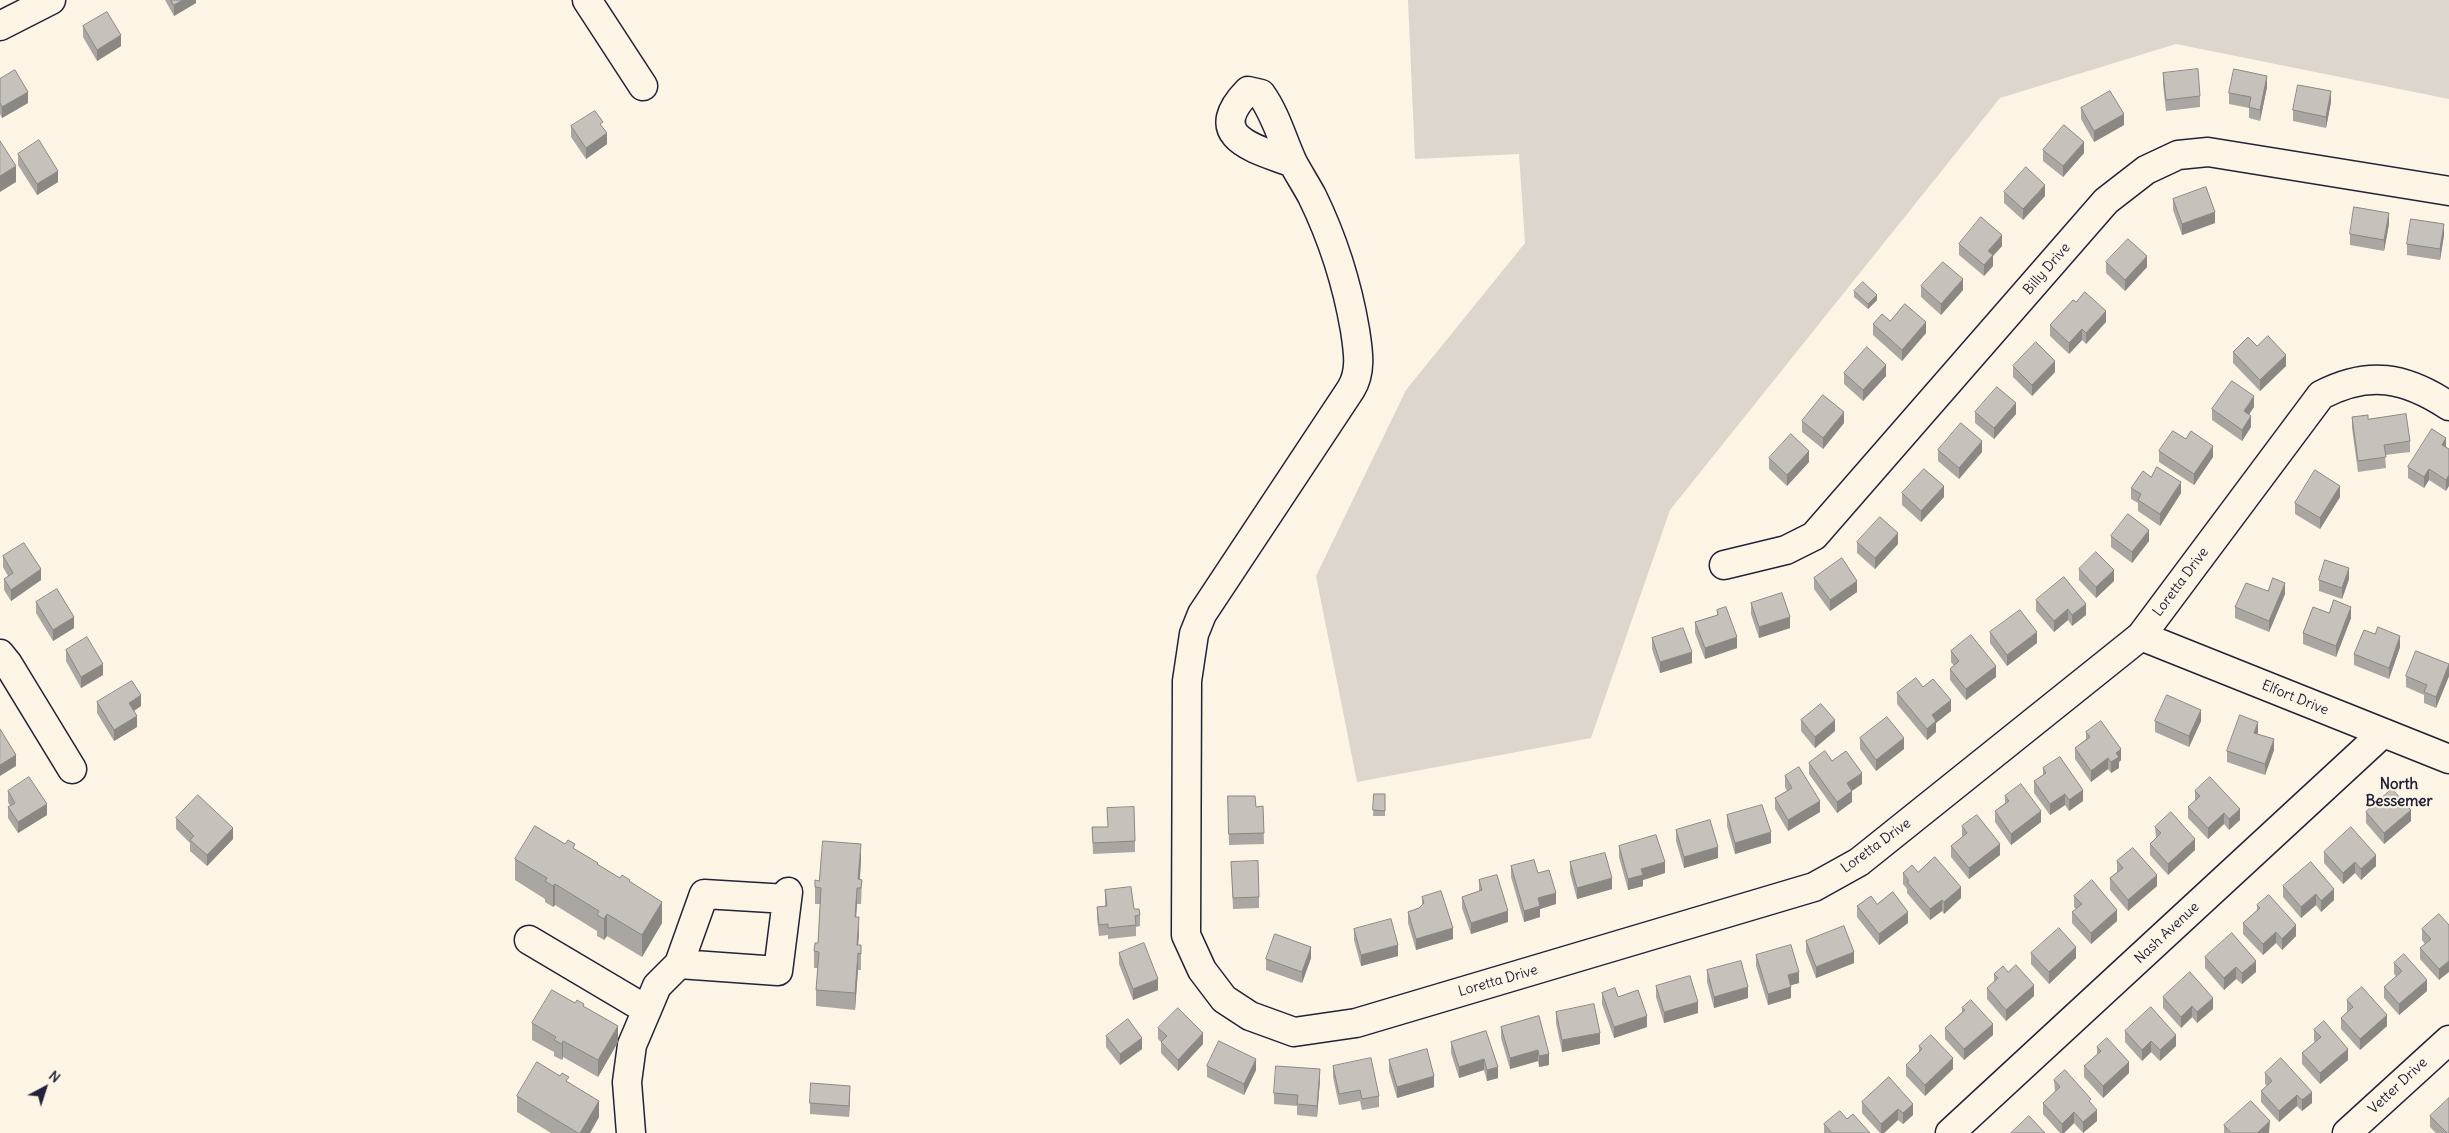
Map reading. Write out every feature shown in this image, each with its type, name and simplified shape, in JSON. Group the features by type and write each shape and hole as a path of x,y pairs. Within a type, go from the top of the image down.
{"street":[{"path":"0,26 51,0"},
{"path":"587,0 643,86"},
{"name":"Billy Drive","path":"1724,565 1786,550 1814,536 2106,200 2146,170 2178,155 2208,152 2449,191"},
{"name":"Loretta Drive","path":"1293,163 1312,198 1341,266 1350,298 1358,353 1358,370 1353,385 1202,614 1194,634 1187,681 1185,808 1186,935 1202,970 1224,1000 1250,1016 1294,1032 1356,1023 1814,888 1859,862 2141,636 2321,394 2336,387 2371,378 2401,381 2434,396 2449,406"},
{"name":"Elfort Drive","path":"2141,636 2449,759"},
{"path":"0,654 72,769"},
{"name":"Nash Avenue","path":"1950,1133 2383,733"},
{"path":"631,1133 627,1082 632,1045 657,986 679,964 704,894 788,896 778,971 679,964"},
{"path":"529,940 647,1010"},
{"name":"Vetter Drive","path":"2347,1133 2449,1040"}],"shaded area":[{"path":"1408,0 2449,0 2449,99 2176,44 2000,98 1670,510 1591,738 1357,782 1316,576 1406,390 1525,243 1519,154 1415,159"}],"building":[{"path":"171,0 183,0 174,5"},
{"path":"107,12 121,35 97,50 83,26"},
{"path":"2198,69 2200,96 2166,100 2163,73"},
{"path":"2234,69 2267,76 2260,110 2249,107 2251,97 2229,93"},
{"path":"15,70 28,92 2,107 0,103 0,79"},
{"path":"2298,85 2331,91 2326,117 2293,110"},
{"path":"2110,91 2124,114 2094,131 2081,108"},
{"path":"595,111 603,122 600,124 607,133 586,148 571,126"},
{"path":"2064,125 2084,142 2063,166 2043,150"},
{"path":"39,140 58,171 37,184 18,154"},
{"path":"0,141 16,166 0,176"},
{"path":"2026,167 2045,185 2023,209 2004,192"},
{"path":"2206,187 2215,212 2182,224 2173,199"},
{"path":"2354,207 2389,213 2384,240 2350,234"},
{"path":"1981,217 2002,235 1988,251 1993,255 1984,265 1959,244"},
{"path":"2411,219 2444,224 2440,249 2407,244"},
{"path":"2128,239 2147,256 2125,280 2106,262"},
{"path":"1943,262 1963,279 1941,304 1921,286"},
{"path":"1863,282 1877,295 1868,304 1854,291"},
{"path":"2085,292 2106,311 2086,333 2082,329 2069,343 2050,325 2073,300 2076,302"},
{"path":"1905,304 1926,322 1902,350 1873,324 1882,314 1890,321"},
{"path":"2268,336 2286,355 2260,380 2233,352 2248,337 2257,346"},
{"path":"2036,342 2055,361 2032,385 2013,366"},
{"path":"1867,347 1886,365 1863,390 1844,373"},
{"path":"2232,381 2254,396 2244,411 2251,416 2242,430 2212,409"},
{"path":"1997,387 2016,403 1994,428 1975,412"},
{"path":"1823,395 1844,412 1823,438 1802,421"},
{"path":"2406,414 2410,441 2384,445 2386,457 2358,461 2352,417 2368,415 2368,419"},
{"path":"1961,423 1982,441 1959,468 1938,450"},
{"path":"2432,429 2446,438 2442,445 2449,449 2449,475 2446,480 2429,469 2424,477 2408,467"},
{"path":"2173,431 2186,439 2191,431 2213,446 2194,474 2159,451"},
{"path":"1791,434 1809,451 1787,475 1769,458"},
{"path":"2157,467 2181,482 2160,514 2138,500 2141,494 2131,488 2143,471 2151,477"},
{"path":"1924,469 1944,486 1921,511 1902,493"},
{"path":"2315,470 2340,486 2320,518 2295,503"},
{"path":"2128,514 2149,530 2132,552 2111,536"},
{"path":"1880,517 1898,533 1875,558 1857,542"},
{"path":"24,543 41,569 11,590 4,579 13,573 3,556"},
{"path":"2096,552 2114,570 2096,587 2079,569"},
{"path":"1842,558 1857,581 1830,600 1814,578"},
{"path":"2325,560 2349,568 2342,588 2319,580"},
{"path":"2064,577 2086,604 2072,615 2068,609 2054,621 2036,600"},
{"path":"2273,578 2285,583 2269,621 2235,607 2246,583 2268,591"},
{"path":"57,589 74,617 53,630 36,602"},
{"path":"1782,593 1790,617 1759,627 1751,603"},
{"path":"2334,600 2351,607 2336,646 2303,633 2313,607 2329,613"},
{"path":"1726,607 1737,637 1705,648 1695,622 1718,615 1717,610"},
{"path":"2020,610 2037,632 2007,655 1990,632"},
{"path":"2378,627 2400,636 2389,668 2354,654 2364,630 2375,634"},
{"path":"1683,628 1692,652 1660,662 1652,638"},
{"path":"1971,635 1996,666 1966,689 1950,669 1959,661 1951,651"},
{"path":"87,637 103,664 81,677 66,650"},
{"path":"2416,651 2449,664 2436,697 2424,692 2427,685 2406,676"},
{"path":"1916,678 1923,687 1933,679 1951,700 1932,715 1936,721 1927,729 1897,693"},
{"path":"132,681 141,695 129,703 137,716 114,730 97,702"},
{"path":"2167,695 2201,710 2189,736 2155,721"},
{"path":"1821,704 1835,720 1815,737 1801,720"},
{"path":"2240,715 2258,722 2254,733 2274,739 2265,764 2227,751"},
{"path":"1887,717 1904,738 1876,760 1860,738"},
{"path":"2101,721 2121,749 2116,753 2119,757 2111,762 2108,758 2091,771 2075,748 2090,737 2086,732"},
{"path":"0,729 16,755 0,765"},
{"path":"1825,751 1832,761 1846,751 1862,773 1847,783 1852,791 1837,802 1809,763"},
{"path":"2060,757 2083,790 2069,800 2065,794 2050,804 2034,781 2046,773 2043,768"},
{"path":"1799,767 1820,801 1788,820 1775,798 1792,788 1785,776"},
{"path":"29,777 47,804 18,822 8,807 15,803 8,791"},
{"path":"2210,777 2240,809 2229,819 2224,813 2208,828 2188,807 2200,796 2195,791"},
{"path":"2021,784 2041,811 2011,834 1995,811 2009,801 2005,796"},
{"path":"2392,789 2411,810 2384,833 2366,812"},
{"path":"1374,794 1385,794 1385,811 1373,810"},
{"path":"198,795 233,828 207,855 190,840 194,836 176,818"},
{"path":"1228,796 1255,796 1256,807 1263,806 1264,833 1229,834"},
{"path":"1762,805 1771,832 1735,843 1727,815"},
{"path":"1134,807 1135,841 1093,843 1092,827 1108,827 1107,808"},
{"path":"2171,812 2195,839 2168,864 2150,844 2161,833 2155,827"},
{"path":"1977,815 2000,844 1969,868 1951,846 1967,833 1962,826"},
{"path":"1710,820 1718,847 1684,857 1676,830"},
{"path":"535,826 565,844 568,840 575,844 573,848 597,864 620,878 622,875 662,902 642,935 607,914 604,919 597,915 599,911 555,884 553,886 545,881 547,878 515,859"},
{"path":"2351,827 2376,855 2361,869 2355,862 2343,873 2324,852"},
{"path":"1656,835 1665,862 1641,869 1643,875 1628,879 1619,846"},
{"path":"823,841 861,844 858,879 862,880 861,888 857,888 855,917 859,917 857,945 861,945 861,954 858,953 855,993 816,990 819,952 814,951 815,943 818,943 821,888 815,887 815,880 819,881"},
{"path":"2133,848 2157,875 2128,900 2110,878 2123,868 2117,861"},
{"path":"1605,853 1612,878 1577,888 1570,862"},
{"path":"1935,857 1961,887 1944,902 1942,900 1930,909 1907,882 1909,881 1903,873 1912,865 1918,872"},
{"path":"1534,860 1538,873 1549,870 1556,893 1538,898 1540,906 1524,911 1511,866"},
{"path":"1258,861 1259,897 1233,898 1231,862"},
{"path":"2311,862 2334,889 2321,901 2316,894 2301,907 2283,886"},
{"path":"1497,875 1508,911 1471,923 1462,897 1482,890 1479,880"},
{"path":"2092,880 2117,910 2091,933 2072,912 2082,904 2074,896"},
{"path":"1131,887 1134,909 1139,909 1140,915 1135,916 1136,925 1108,928 1108,924 1099,925 1097,907 1107,906 1105,890"},
{"path":"1441,891 1453,928 1416,939 1408,912 1419,908 1424,903 1422,897"},
{"path":"1893,892 1908,912 1879,934 1857,906 1871,896 1877,904"},
{"path":"2269,895 2296,925 2282,939 2276,932 2263,944 2243,923 2260,908 2257,905"},
{"path":"2439,914 2449,925 2449,961 2439,969 2420,948 2431,939 2422,929"},
{"path":"1391,919 1398,945 1361,955 1354,929"},
{"path":"1844,926 1854,952 1816,967 1806,941"},
{"path":"2059,928 2076,947 2049,972 2031,953"},
{"path":"2232,933 2256,961 2242,973 2236,967 2224,978 2205,957"},
{"path":"1275,934 1311,947 1302,972 1266,959"},
{"path":"1144,943 1158,979 1133,989 1119,953"},
{"path":"1791,945 1799,972 1788,975 1791,987 1768,994 1756,955"},
{"path":"2404,954 2427,980 2399,1004 2384,987 2402,971 2394,963"},
{"path":"1741,961 1748,987 1714,997 1707,970"},
{"path":"2016,965 2034,985 2006,1010 1987,988 1998,978 1994,974 2003,966 2008,972"},
{"path":"2190,972 2213,998 2197,1012 2192,1006 2181,1017 2163,997"},
{"path":"1690,976 1698,1002 1664,1012 1656,986"},
{"path":"2362,987 2387,1015 2360,1039 2341,1018 2353,1007 2347,1000"},
{"path":"1615,988 1618,997 1638,990 1647,1016 1614,1027 1602,993"},
{"path":"552,990 575,1003 577,1000 584,1004 583,1006 618,1026 598,1060 563,1041 562,1044 554,1040 556,1037 532,1023"},
{"path":"1971,1000 1993,1024 1964,1049 1945,1028 1965,1010 1962,1008"},
{"path":"1594,1004 1600,1033 1562,1040 1556,1012"},
{"path":"2151,1007 2176,1035 2160,1050 2151,1041 2142,1050 2125,1031"},
{"path":"1178,1008 1203,1033 1178,1060 1161,1042 1167,1036 1158,1028"},
{"path":"1539,1016 1549,1054 1539,1056 1538,1050 1510,1058 1501,1027"},
{"path":"1128,1019 1142,1038 1120,1054 1106,1036"},
{"path":"2324,1021 2348,1049 2320,1073 2302,1053 2321,1037 2314,1030"},
{"path":"1486,1031 1498,1067 1487,1070 1484,1059 1459,1067 1451,1042"},
{"path":"1931,1035 1953,1058 1925,1085 1906,1065 1922,1049 1919,1046"},
{"path":"2107,1038 2129,1062 2103,1086 2084,1066 2101,1051 2097,1047"},
{"path":"1219,1041 1256,1059 1244,1084 1207,1066"},
{"path":"1427,1049 1434,1076 1397,1087 1389,1060"},
{"path":"1371,1058 1379,1096 1362,1099 1360,1090 1339,1094 1333,1066"},
{"path":"2281,1058 2312,1092 2302,1100 2297,1095 2279,1111 2261,1091 2272,1081 2265,1073"},
{"path":"537,1062 560,1076 562,1073 569,1077 566,1081 599,1101 580,1133 517,1096"},
{"path":"1276,1066 1320,1069 1317,1106 1297,1104 1298,1095 1274,1093"},
{"path":"2065,1070 2091,1099 2089,1101 2097,1110 2083,1122 2074,1112 2062,1124 2043,1103 2060,1087 2054,1080"},
{"path":"1889,1077 1913,1104 1903,1113 1898,1109 1881,1124 1862,1102"},
{"path":"811,1083 850,1086 849,1106 810,1103"},
{"path":"2449,1098 2449,1133 2447,1133 2430,1116"},
{"path":"2251,1101 2270,1121 2257,1133 2231,1133 2224,1125"},
{"path":"1840,1111 1847,1119 1853,1114 1870,1133 1832,1133 1824,1124"},
{"path":"2029,1116 2045,1133 2011,1133"}],"district":[{"name":"North Bessemer","path":"2399,794"}]}
